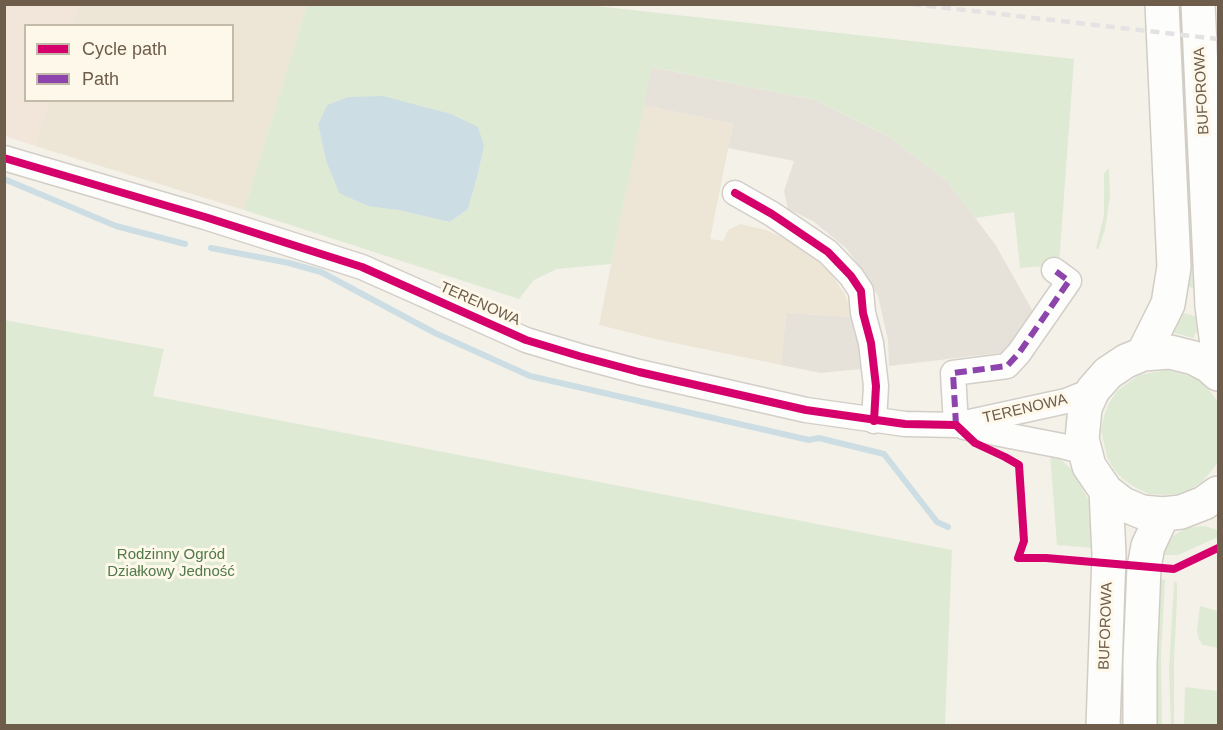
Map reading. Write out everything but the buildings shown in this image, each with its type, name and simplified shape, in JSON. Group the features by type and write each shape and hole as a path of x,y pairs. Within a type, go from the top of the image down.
{"main road":[{"name":"BUFOROWA","path":"1198,7 1212,306 1218,352"},
{"path":"1143,354 1168,304 1174,267 1163,19"},
{"path":"1214,503 1163,514 1142,512 1123,504 1106,491 1089,466 1084,452 1082,426 1085,408 1094,390 1108,373 1126,361 1143,354 1170,352 1194,358 1218,374"},
{"name":"BUFOROWA","path":"1102,726 1109,555 1106,491"},
{"path":"1140,726 1144,567 1148,546 1163,514"}],"street":[{"name":"TERENOWA","path":"4,158 205,217 362,267 526,340 579,356 806,410 874,421 956,425 1084,452"},
{"path":"735,193 772,214 837,260 861,291 876,386 874,421"},
{"path":"956,425 953,373 1007,366 1019,353 1069,281 1054,270"},
{"name":"TERENOWA","path":"956,425 1066,401 1094,390"}],"shaded area":[{"path":"5,4 79,5 72,24 24,24 24,102 49,102 35,146 5,136"},
{"path":"79,5 307,5 244,210 35,146 49,102 234,102 234,24 72,24"},
{"path":"651,67 815,100 888,136 947,181 995,244 1035,315 1007,352 889,366 888,340 878,296 868,279 847,249 813,221 788,209 784,191 794,161 728,148 733,124 643,105"},
{"path":"383,96 451,114 478,127 484,146 468,209 450,222 398,210 368,206 339,193 326,161 318,124 327,105 348,97"},
{"path":"643,105 733,124 710,239 723,241 728,230 740,224 766,230 792,242 830,273 844,293 854,317 786,313 781,365 599,325"},
{"path":"786,313 854,317 860,343 861,369 821,373 781,365"}],"green space":[{"path":"307,5 587,5 1074,59 1059,265 1020,268 1014,212 975,218 947,181 888,136 815,100 652,67 611,264 557,269 534,280 519,299 244,210","holes":["348,97 484,146 468,209 450,222 339,193 326,161 318,124 327,105"]},
{"path":"1178,47 1186,47 1198,289 1185,286"},
{"path":"1109,168 1110,196 1105,230 1098,250 1096,248 1104,215 1104,173"},
{"path":"1179,312 1199,317 1199,333 1195,333 1194,338 1170,332"},
{"name":"Rodzinny Ogród Działkowy Jedność","path":"4,320 164,349 153,396 952,550 945,725 5,725"},
{"path":"1167,370 1193,377 1205,385 1218,402 1218,463 1203,481 1191,489 1177,494 1149,494 1124,480 1114,470 1107,457 1101,430 1109,403 1117,391 1139,375"},
{"path":"1050,453 1056,455 1072,470 1092,506 1095,548 1057,545"},
{"path":"1204,526 1218,530 1218,537 1178,555 1161,555 1173,536 1186,528"},
{"path":"1119,576 1130,577 1127,725 1117,726"},
{"path":"1157,579 1165,580 1161,656 1162,725 1154,726"},
{"path":"1174,581 1177,583 1177,599 1174,725 1171,726 1169,670"},
{"path":"1200,606 1218,611 1218,648 1203,645 1199,640 1197,631"},
{"path":"1185,687 1218,691 1218,725 1184,725"}],"waterway":[{"path":"4,179 116,226 185,244"},
{"path":"211,248 289,263 321,272 435,333 530,376 809,440 819,438 884,454 937,522 948,527"}],"railway":[{"path":"912,4 1218,39"}],"marked path":[{"path":"956,425 953,373 1007,366 1019,353 1069,281 1054,270"}],"cycle path":[{"path":"4,158 205,217 362,267 526,340 579,356 806,410 905,424 956,425 975,443 1019,465 1024,541 1018,558 1046,558 1174,569 1218,548"},
{"path":"735,193 772,214 828,252 851,276 861,291 876,386 874,421"}]}
